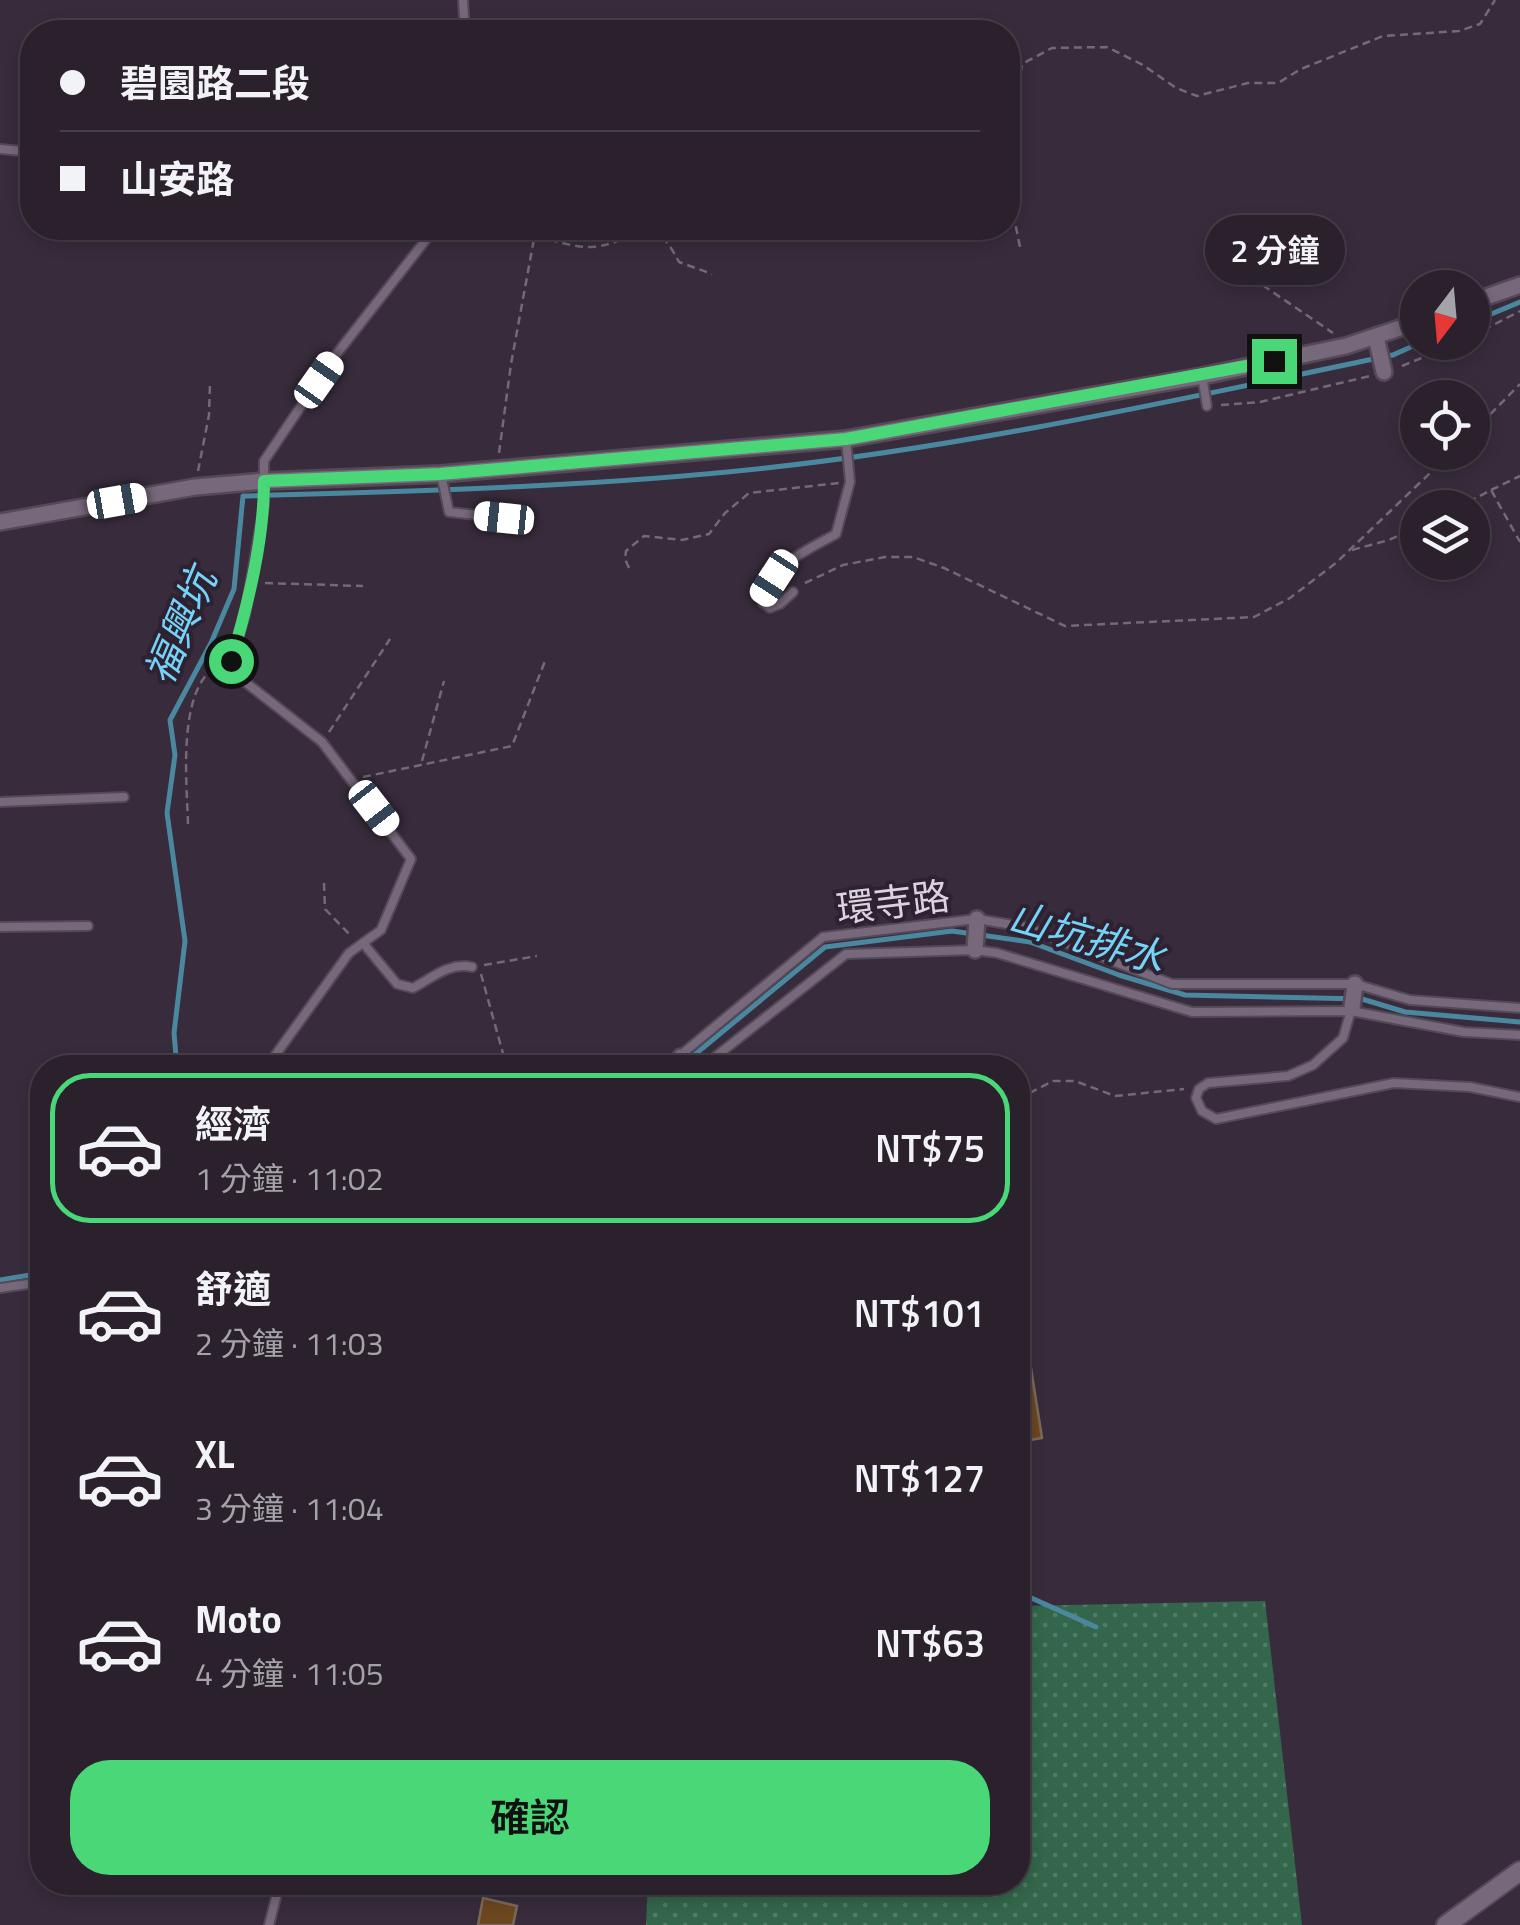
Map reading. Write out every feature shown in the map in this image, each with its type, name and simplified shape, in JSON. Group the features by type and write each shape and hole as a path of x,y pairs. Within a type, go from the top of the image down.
{"street":[{"path":"1490,296 1520,285"},
{"path":"0,522 194,487 441,474 846,439 1202,376 1346,346 1400,328"},
{"path":"1376,337 1384,372"},
{"path":"1446,1925 1520,1871"}],"lane":[{"path":"275,1055 349,953 382,930 411,859 322,742 240,678 231,661 264,506 264,461 336,356 425,240"},
{"path":"1202,376 1207,406"},
{"path":"793,592 770,608 763,604 768,586 792,559 836,534 850,482 846,439"},
{"path":"441,474 449,512 504,518"},
{"path":"0,802 124,797"},
{"path":"0,927 88,926"},
{"name":"環寺路","path":"690,1055 823,937 1025,928 1172,984 1520,1008"},
{"name":"環寺路","path":"976,932 997,953 1192,1012 1353,999 1464,1032 1520,1035"},
{"name":"環寺路","path":"718,1055 846,954 976,932"},
{"path":"362,942 396,984 413,988 442,970 472,968"},
{"path":"1353,999 1344,1038 1313,1065 1288,1076 1208,1084 1198,1089 1196,1098 1202,1111 1216,1119 1394,1084 1470,1086 1520,1097"},
{"path":"0,1288 30,1284"},
{"path":"269,1925 277,1895"}],"path":[{"path":"1020,71 1022,64 1052,48 1108,47 1176,88 1197,96 1248,83 1278,83 1383,36 1459,31 1480,24 1495,0"},
{"path":"497,469 511,364 534,240"},
{"path":"555,240 590,247 622,240"},
{"path":"665,240 679,262 712,274"},
{"path":"1019,240 1020,247"},
{"path":"1252,278 1288,305 1319,320 1346,346"},
{"path":"1490,327 1520,312"},
{"path":"1207,406 1260,402 1384,372 1414,360"},
{"path":"194,487 210,384"},
{"path":"1490,414 1520,384"},
{"path":"793,592 843,565 913,556 1065,626 1254,617 1290,598 1350,550 1433,470"},
{"path":"1520,476 1491,490 1520,542"},
{"path":"629,568 626,551 644,536 682,540 709,534 725,513 749,494 850,482"},
{"path":"1350,550 1400,535"},
{"path":"250,582 363,586"},
{"path":"322,742 390,638"},
{"path":"351,778 512,746 545,660"},
{"path":"188,824 185,734 191,708 208,671 231,661"},
{"path":"422,764 444,681"},
{"path":"324,883 325,909 351,937 362,942"},
{"path":"472,968 537,956"},
{"path":"472,968 484,976 504,1055"},
{"path":"1030,1093 1052,1081 1076,1082 1115,1096 1170,1092 1208,1084"}],"green space":[{"path":"1265,1601 1302,1925 646,1925 647,1895 1030,1895 1030,1606"}],"building":[{"path":"1030,1362 1042,1438 1030,1440"},
{"path":"483,1898 517,1906 513,1925 478,1925"}],"waterway":[{"name":"福興坑","path":"1490,314 1520,302"},
{"name":"福興坑","path":"176,1055 174,1033 185,941 167,813 175,755 170,720 211,643 234,589 243,496 570,484 766,468 1002,433 1400,352"},
{"name":"山坑排水","path":"694,1055 825,947 952,931 1030,942 1185,995 1362,999 1405,1012 1520,1022"},
{"name":"福興坑","path":"0,1280 30,1275"},
{"path":"1030,1597 1096,1627"}],"route":[{"path":"231,661 245,615 264,506 264,481 440,474 846,439 1274,361"}]}
